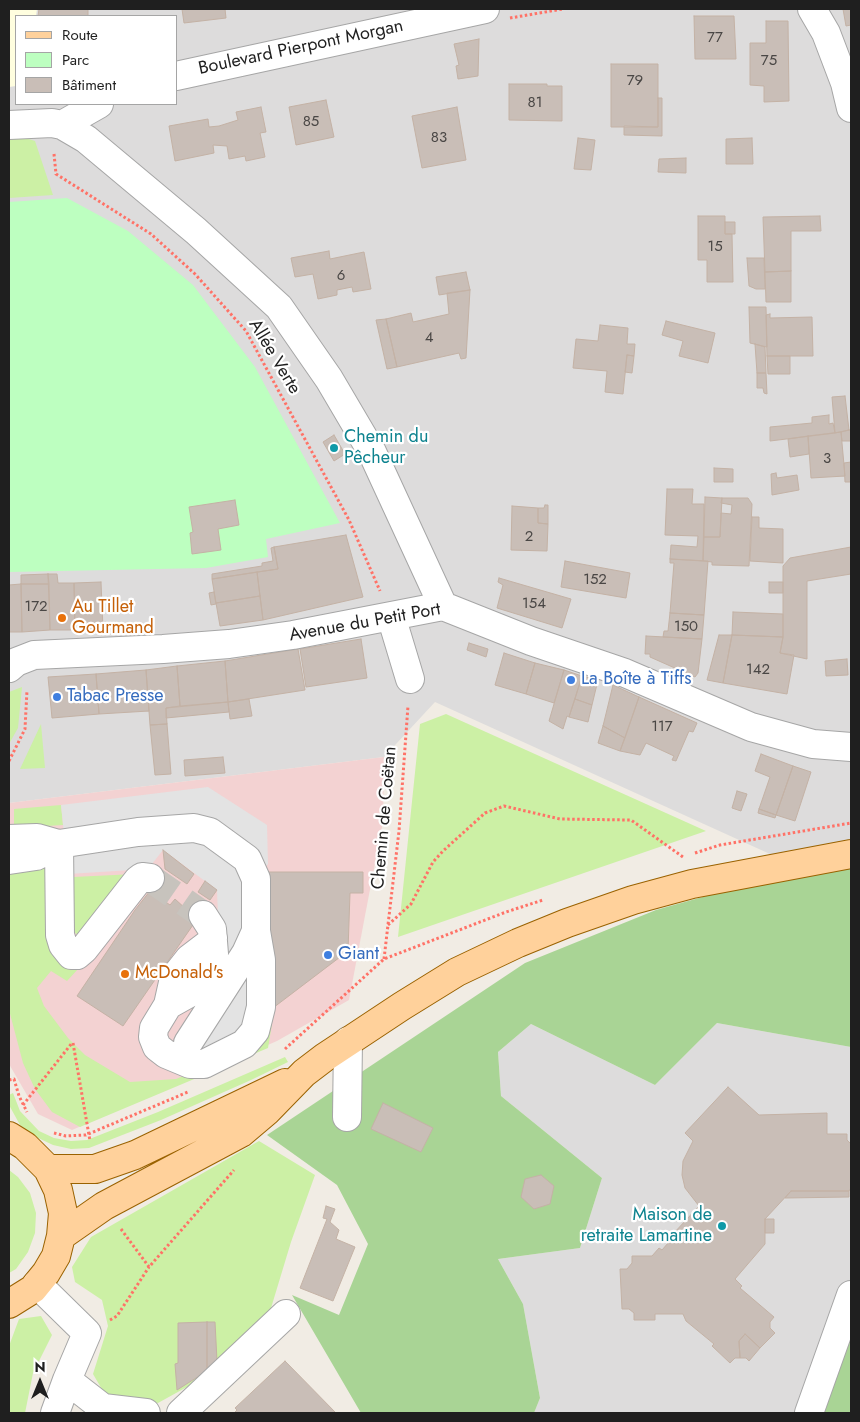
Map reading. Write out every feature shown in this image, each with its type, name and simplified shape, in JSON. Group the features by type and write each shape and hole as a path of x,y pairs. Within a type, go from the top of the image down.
{"main road":[{"path":"61,1236 104,1206 240,1133 267,1111 304,1073 348,1041 457,972 567,923 692,884 851,854"},
{"path":"48,1169 95,1169 135,1155 304,1073"},
{"path":"9,1135 25,1146 48,1169 58,1190 63,1213 61,1236 56,1256 37,1284 9,1304"}],"street":[{"name":"Boulevard Pierpont Morgan","path":"178,76 450,12 485,9"},
{"path":"812,9 826,33 845,83 851,108"},
{"path":"9,125 57,124 97,105"},
{"path":"57,124 92,144 196,231 280,306 330,379 372,452 443,606"},
{"name":"Avenue du Petit Port","path":"18,677 16,662 34,655 163,650 229,644 293,636 443,606 531,641 625,673 751,727 813,744 851,747"},
{"path":"391,616 410,679"},
{"path":"9,860 36,856 59,844 138,832 203,829 247,859 256,879 256,931 260,960 260,1007 255,1031 244,1044 204,1064 190,1064 166,1054 157,1047 153,1037 154,1028 168,1006 194,991 210,967 214,954 208,927"},
{"path":"9,839 36,838 59,844"},
{"path":"59,844 60,934 63,945 71,955 77,955 84,948 138,880 142,877 150,878"},
{"path":"188,1043 246,953 256,931"},
{"path":"347,1118 348,1041"},
{"path":"37,1284 86,1333 55,1413"},
{"path":"809,1413 851,1295"},
{"path":"181,1413 286,1314"},
{"path":"67,1380 103,1408 146,1413"}],"path":[{"name":"Allée Verte","path":"56,174 151,234 195,274 246,331 350,520 391,616"},
{"path":"9,761 25,729 18,677"},
{"name":"Chemin de Coëtan","path":"384,959 399,831 410,679"},
{"path":"388,925 411,904 433,862 443,851 486,813 504,806 560,819 631,820 683,857"},
{"path":"23,1105 72,1043 95,1169"},
{"path":"86,1333 117,1316 149,1267 235,1169"},
{"path":"104,1206 149,1267"}],"shaded area":[{"path":"9,9 851,9 851,866 803,869 435,702 384,757 9,803"},
{"path":"9,9 37,9 36,15 15,15 15,86 9,87"},
{"path":"384,757 383,821 349,1000 277,1041 72,1130 38,1114 9,1064 9,803"},
{"path":"208,787 267,825 268,864 254,879 248,1028 210,1052 175,1037 220,970 217,890 163,850 148,869 68,874 61,805"},
{"path":"717,1023 851,1047 851,1320 810,1413 534,1413 540,1398 523,1304 498,1259 580,1248 602,1178 501,1096 498,1052 531,1024 655,1085"}],"green space":[{"path":"22,137 35,141 53,195 9,198 9,138"},
{"path":"67,198 128,231 193,285 255,367 340,523 266,539 268,557 206,568 9,572 9,202"},
{"path":"22,687 18,728 9,744 9,692"},
{"path":"446,714 706,831 398,937 420,724"},
{"path":"41,724 45,768 20,769"},
{"path":"61,805 63,825 14,828 14,809"},
{"path":"47,863 51,946 79,968 67,981 51,971 37,988 44,1006 68,1038 85,1055 130,1082 176,1079 257,1046 272,1024 268,1048 80,1127 52,1112 35,1089 23,1063 9,1010 9,866"},
{"path":"851,866 851,1047 717,1023 655,1085 531,1024 498,1052 501,1096 602,1178 580,1248 498,1259 523,1304 540,1398 534,1413 361,1413 292,1295 339,1315 368,1244 337,1185 267,1135 525,963 656,910 803,869"},
{"path":"135,874 80,938 71,928 73,877"},
{"path":"285,1057 288,1062 251,1080 161,1120 89,1148 71,1149 53,1145 34,1136 20,1125 9,1105 9,1095 13,1093 20,1111 39,1131 54,1138 71,1141 87,1140 158,1112"},
{"path":"259,1141 315,1175 291,1242 268,1318 223,1367 158,1403 107,1398 93,1374 108,1326 102,1300 75,1282 72,1267 91,1237"},
{"path":"9,1170 18,1177 30,1193 36,1213 35,1233 28,1252 16,1269 9,1273"},
{"path":"41,1316 52,1335 33,1373 25,1413 9,1413 9,1346 19,1319"},
{"path":"851,1320 851,1413 810,1413"}],"building":[{"path":"39,9 88,9 88,15 38,15"},
{"path":"182,9 225,9 226,18 184,23"},
{"path":"843,9 851,9 851,25 846,26"},
{"path":"694,16 734,16 736,59 695,59"},
{"path":"766,21 788,21 789,101 764,102 764,86 750,85 750,43 766,43"},
{"path":"479,39 478,76 458,79 456,66 459,65 454,44"},
{"path":"611,64 658,64 658,127 611,127"},
{"path":"509,84 562,86 562,121 509,120"},
{"path":"658,98 662,98 662,136 624,135 624,126 658,127"},
{"path":"326,100 334,137 296,145 289,107"},
{"path":"261,107 266,132 260,133 265,157 246,161 245,156 229,159 227,146 213,145 214,153 175,161 169,126 208,119 209,127 219,126 238,120 236,112"},
{"path":"457,107 466,160 422,168 412,116"},
{"path":"578,138 595,140 591,170 574,169"},
{"path":"752,138 753,164 726,164 726,139"},
{"path":"686,158 686,173 658,172 659,159"},
{"path":"698,216 725,216 725,234 732,234 733,282 707,282 707,260 698,260"},
{"path":"820,216 821,231 791,231 791,271 765,272 763,217"},
{"path":"725,222 735,222 735,234 725,234"},
{"path":"329,251 330,259 364,252 371,289 353,292 352,287 337,290 337,295 318,299 313,274 295,277 291,258"},
{"path":"747,258 764,258 765,289 756,289 749,286"},
{"path":"791,271 791,302 766,302 765,272"},
{"path":"466,272 470,290 439,295 436,277"},
{"path":"470,290 466,358 461,359 459,353 397,367 386,319 411,313 413,322 449,314 447,293"},
{"path":"749,307 766,307 767,347 750,343"},
{"path":"770,314 770,318 812,317 813,356 767,356 766,315"},
{"path":"386,319 397,367 387,369 376,320"},
{"path":"666,321 715,333 708,363 679,356 683,341 662,335"},
{"path":"600,325 628,328 627,344 635,344 634,356 627,355 623,394 605,392 607,371 573,368 576,339 598,341"},
{"path":"755,344 765,347 766,373 757,373"},
{"path":"627,355 634,356 632,373 625,372"},
{"path":"767,356 790,356 790,374 768,374"},
{"path":"757,373 766,373 767,394 764,393 763,388 757,388"},
{"path":"845,396 849,430 835,433 832,397"},
{"path":"829,415 829,424 833,423 835,433 770,441 770,427 812,423 812,417"},
{"path":"851,430 851,441 842,441 841,432"},
{"path":"841,432 845,476 811,478 808,436"},
{"name":"Chemin du Pêcheur","path":"334,435 345,454 334,461 323,442"},
{"path":"808,436 809,454 790,457 788,439"},
{"path":"851,462 851,482 845,482 844,463"},
{"path":"714,468 733,469 733,482 714,482"},
{"path":"776,473 777,478 797,475 799,490 772,495 771,474"},
{"path":"667,489 693,489 692,504 704,504 703,561 670,559 671,545 697,547 698,536 665,535"},
{"path":"705,497 722,498 720,537 704,537"},
{"path":"722,498 748,498 752,504 749,566 712,565 712,562 703,561 704,537 720,537 721,513 731,514 732,505 721,503"},
{"path":"235,500 239,525 218,529 221,550 192,554 190,533 193,532 189,507"},
{"path":"545,505 548,505 548,524 538,523 538,508 544,508"},
{"path":"512,506 538,508 538,523 548,524 547,551 511,550"},
{"path":"752,517 759,517 759,528 783,529 783,563 750,561"},
{"path":"346,535 363,597 263,620 257,572 278,569 274,547"},
{"path":"274,547 278,569 212,579 212,574 262,566 262,563 273,561 271,548"},
{"path":"851,547 851,574 807,581 807,659 780,653 783,637 783,566 790,558"},
{"path":"670,559 708,561 704,615 670,613 674,563 670,563"},
{"path":"565,561 630,573 626,598 561,587"},
{"path":"257,572 260,596 216,603 212,579"},
{"path":"48,574 57,574 58,583 74,583 75,630 50,630"},
{"path":"48,574 49,584 21,584 21,575"},
{"path":"499,578 571,599 562,628 497,608 503,585 498,582"},
{"path":"101,582 103,629 75,630 74,583"},
{"path":"769,582 783,582 783,593 769,593"},
{"path":"21,584 49,584 50,630 22,632"},
{"path":"21,584 22,632 9,632 9,585"},
{"path":"214,592 216,604 211,605 209,593"},
{"path":"260,596 263,620 220,626 216,603"},
{"path":"733,612 783,614 783,637 732,635"},
{"path":"670,613 704,615 702,639 663,637 664,631 668,631"},
{"path":"719,635 732,635 723,683 707,680"},
{"path":"732,635 783,637 780,653 794,655 787,694 723,683"},
{"path":"646,636 702,639 698,673 695,677 650,657 650,654 645,654"},
{"path":"361,639 367,678 306,687 300,649"},
{"path":"469,643 488,649 486,657 467,650"},
{"path":"298,649 305,690 228,702 225,661"},
{"path":"504,653 535,663 526,694 495,685"},
{"path":"847,659 848,675 826,676 825,661"},
{"path":"225,661 228,702 180,706 177,666"},
{"path":"535,663 564,670 554,703 526,694"},
{"path":"177,666 180,706 166,708 167,724 150,725 146,670"},
{"path":"146,670 149,711 99,714 96,674"},
{"path":"564,670 582,676 569,717 567,716 563,729 549,721"},
{"path":"96,674 99,714 52,718 48,677"},
{"path":"582,676 598,680 592,705 575,699"},
{"path":"613,685 639,697 625,738 603,726"},
{"path":"639,697 697,723 693,732 689,731 676,761 672,760 674,756 646,743 640,755 620,751"},
{"path":"249,699 252,716 230,719 228,702"},
{"path":"575,699 592,705 588,722 569,717"},
{"path":"228,702 229,712 166,718 166,708"},
{"path":"167,724 171,774 155,775 150,725"},
{"path":"603,726 625,738 620,751 598,743"},
{"path":"761,754 793,766 776,815 759,809 770,777 755,771"},
{"path":"223,757 225,773 185,776 184,760"},
{"path":"793,766 811,772 795,821 776,815"},
{"path":"737,791 747,794 741,811 732,808"},
{"path":"759,809 776,815 775,818 758,813"},
{"path":"163,850 194,874 187,884 165,869"},
{"path":"268,872 363,872 363,893 350,893 348,951 265,1014"},
{"path":"205,881 217,890 210,900 198,892"},
{"name":"McDonald's","path":"150,891 170,905 175,899 187,910 184,914 195,922 123,1026 77,996"},
{"name":"Maison de retraite Lamartine","path":"728,1087 759,1115 827,1113 827,1134 847,1134 847,1140 851,1144 851,1188 849,1191 791,1191 765,1219 765,1244 735,1279 742,1286 740,1288 774,1317 770,1322 770,1328 775,1333 760,1348 745,1334 739,1341 740,1358 735,1358 730,1363 712,1346 714,1344 686,1321 683,1314 655,1314 655,1320 634,1320 634,1313 629,1309 622,1309 620,1269 627,1269 632,1263 632,1256 652,1256 659,1248 662,1250 675,1235 673,1234 699,1206 685,1188 682,1175 683,1161 693,1141 685,1133"},
{"path":"383,1103 433,1128 421,1152 371,1129"},
{"path":"541,1175 554,1186 550,1204 534,1209 521,1197 525,1179"},
{"path":"791,1191 849,1191 849,1197 785,1198"},
{"path":"326,1206 335,1209 330,1222 339,1230 336,1239 355,1247 333,1301 300,1288 327,1219 323,1218"},
{"path":"765,1219 774,1219 774,1233 765,1233"},
{"path":"207,1322 215,1322 217,1361 207,1371"},
{"path":"207,1322 207,1371 177,1390 175,1364 178,1363 178,1323"},
{"path":"745,1334 760,1348 749,1361 746,1358 740,1358 739,1341"},
{"path":"285,1361 336,1413 234,1413 237,1410 235,1408"}],"tunnel":[{"path":"150,878 203,915"}],"place":[{"name":"Chemin du Pêcheur","path":"334,448"},
{"name":"Au Tillet Gourmand","path":"62,618"},
{"name":"La Boîte à Tiffs","path":"571,680"},
{"name":"Tabac Presse","path":"57,697"},
{"name":"Giant","path":"328,955"},
{"name":"McDonald's","path":"125,974"},
{"name":"Maison de retraite Lamartine","path":"722,1226"}]}
